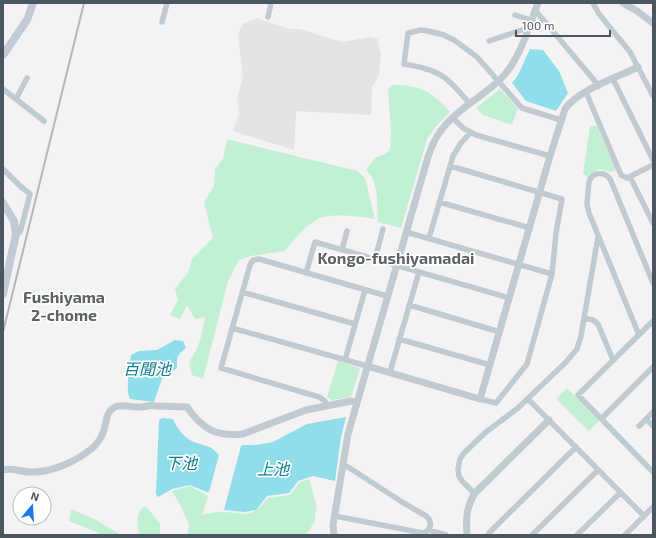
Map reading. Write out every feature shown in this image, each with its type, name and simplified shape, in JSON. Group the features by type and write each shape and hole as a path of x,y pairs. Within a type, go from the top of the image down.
{"main road":[{"path":"3,55 27,20 33,3"},
{"path":"3,203 12,216 16,228 3,294"}],"street":[{"path":"162,22 168,3"},
{"path":"268,17 271,3"},
{"path":"593,3 630,52 653,96"},
{"path":"623,3 653,23"},
{"path":"334,535 333,525 348,434 431,147 440,131 453,118 506,73 518,54 536,6"},
{"path":"536,6 599,86"},
{"path":"515,15 531,20"},
{"path":"489,41 528,28"},
{"path":"470,104 456,87 443,75 429,69 404,64 408,33 420,30 428,31 454,40 477,57 522,108 561,120"},
{"path":"480,399 550,156 561,120 568,104 586,92 638,66"},
{"path":"16,99 27,78"},
{"path":"613,79 653,160"},
{"path":"3,89 44,121"},
{"path":"586,92 621,175 627,178 653,166"},
{"path":"453,118 470,133 550,156"},
{"path":"429,238 450,166 457,149 470,133"},
{"path":"232,328 496,403 527,364 552,274 556,233 562,199 450,166"},
{"path":"3,169 30,194 20,232 16,234"},
{"path":"639,335 589,213 588,204 590,179 594,175 600,173 606,175 611,181 653,283"},
{"path":"630,177 653,223"},
{"path":"439,202 530,228"},
{"path":"375,259 383,229"},
{"path":"342,250 347,231"},
{"path":"406,232 552,274"},
{"path":"475,494 459,476 458,469 460,459 464,453 486,432 511,414 528,399 577,350 596,256 598,237"},
{"path":"306,273 315,242 510,298"},
{"path":"596,256 599,252 605,254"},
{"path":"326,406 325,401 319,397 221,368 250,265 253,260 259,259 387,296"},
{"path":"390,372 419,272"},
{"path":"345,360 365,290"},
{"path":"242,292 355,324"},
{"path":"409,305 500,332"},
{"path":"584,318 593,320 598,324 613,360"},
{"path":"653,322 578,395 653,472"},
{"path":"399,339 490,365"},
{"path":"601,419 653,367"},
{"path":"528,399 644,516"},
{"path":"3,470 14,469 26,472 47,471 74,460 92,449 99,441 104,431 109,412 120,406 143,408 152,405 187,407 200,423 210,430 222,434 233,435 243,434 306,410 351,401 356,403"},
{"path":"639,426 653,412"},
{"path":"646,419 653,426"},
{"path":"467,535 467,511 475,494 549,420"},
{"path":"488,535 489,532 576,448"},
{"path":"343,465 426,516 431,522 429,530"},
{"path":"532,535 598,470"},
{"path":"577,535 620,493"},
{"path":"625,535 653,507"},
{"path":"335,516 423,533 429,530 446,535"}],"shaded area":[{"path":"257,18 289,29 300,29 342,42 370,37 378,39 381,55 379,75 372,87 371,115 296,111 294,150 233,131 239,113 237,99 243,77 238,34 244,23"}],"green space":[{"path":"392,85 411,86 425,91 437,99 450,112 437,125 427,139 401,228 378,222 375,187 366,170 375,158 387,153 390,149 391,131 388,89"},
{"path":"500,89 518,108 512,125 483,115 476,108"},
{"path":"590,126 597,126 616,170 611,172 599,169 588,177 583,174"},
{"path":"227,139 357,171 365,178 375,219 345,216 329,216 322,218 316,220 299,234 285,251 251,256 239,260 228,281 203,379 192,375 189,362 202,335 205,317 195,319 187,305 180,319 170,315 178,300 175,289 188,273 192,259 213,238 204,202 214,186 215,169 223,159"},
{"path":"338,361 360,368 351,397 332,400 327,397"},
{"path":"567,388 599,421 589,431 556,399"},
{"path":"309,479 317,507 315,521 306,535 187,535 189,525 181,506 172,491 190,486 208,496 202,515 216,512 249,514 257,510 268,498 290,495 300,482"},
{"path":"146,506 160,524 160,535 139,535 138,515"},
{"path":"71,509 96,520 121,535 98,535 97,532 69,521"}],"water":[{"path":"530,49 543,50 559,71 568,93 556,111 526,101 512,83 518,75"},
{"name":"百聞池","path":"175,340 183,341 186,348 177,358 176,369 163,376 154,402 130,399 128,384 131,355 139,351 157,350"},
{"name":"上池","path":"346,417 341,437 335,481 313,476 298,481 289,493 267,496 256,510 245,512 224,510 241,446 273,442 307,424"},
{"name":"下池","path":"162,418 173,419 184,436 194,442 210,447 219,455 209,492 190,485 172,489 158,497 156,494 159,420"}],"railway":[{"path":"3,332 84,3"}],"district":[{"name":"Kongo-fushiyamadai","path":"396,258"},
{"name":"Fushiyama 2-chome","path":"64,306"}]}
